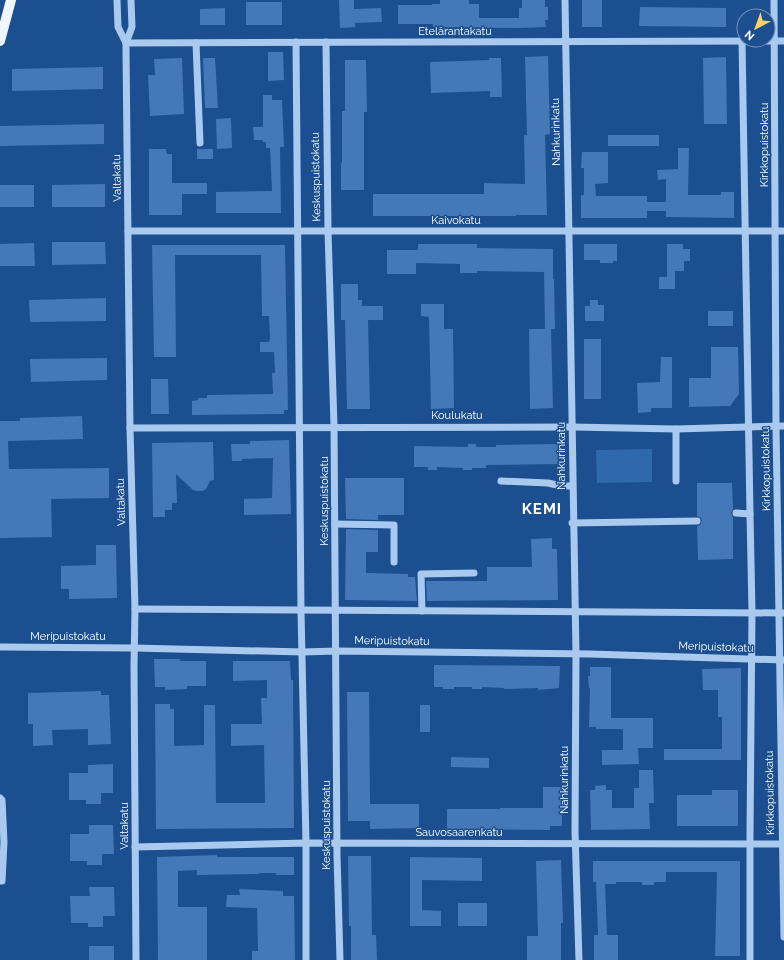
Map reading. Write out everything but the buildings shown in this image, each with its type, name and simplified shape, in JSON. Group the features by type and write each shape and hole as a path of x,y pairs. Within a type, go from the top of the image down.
{"main road":[{"path":"0,41 11,0"}],"street":[{"name":"Valtakatu","path":"117,0 118,26 126,43"},
{"name":"Valtakatu","path":"131,0 132,27 126,43 130,428 135,609 136,960"},
{"name":"Nahkurinkatu","path":"565,0 572,427 572,523 576,654 576,843 579,960"},
{"name":"Etelärantakatu","path":"126,43 736,41"},
{"name":"Keskuspuistokatu","path":"296,42 301,611 306,843 306,960"},
{"name":"Keskuspuistokatu","path":"326,42 328,231 334,426 340,960"},
{"path":"196,43 200,143"},
{"name":"Kirkkopuistokatu","path":"742,48 752,612 750,960"},
{"name":"Kirkkopuistokatu","path":"774,48 775,231 780,426 784,937"},
{"name":"Kaivokatu","path":"128,231 784,231"},
{"name":"Koulukatu","path":"130,428 334,426 676,429 780,426"},
{"path":"676,429 676,481"},
{"path":"501,481 548,483 561,486 572,486"},
{"path":"736,513 750,514"},
{"path":"572,523 697,521"},
{"path":"335,524 394,525 394,562"},
{"path":"422,611 421,574 474,574"},
{"path":"135,609 782,613"},
{"name":"Meripuistokatu","path":"0,647 134,648 303,652 336,651 576,654 782,660"},
{"path":"0,798 2,800 2,881 0,881"},
{"name":"Sauvosaarenkatu","path":"135,847 306,843 783,844"}],"shaded area":[{"path":"652,449 652,482 597,483 596,450"}],"district":[{"name":"KEMI","path":"542,509"}]}
